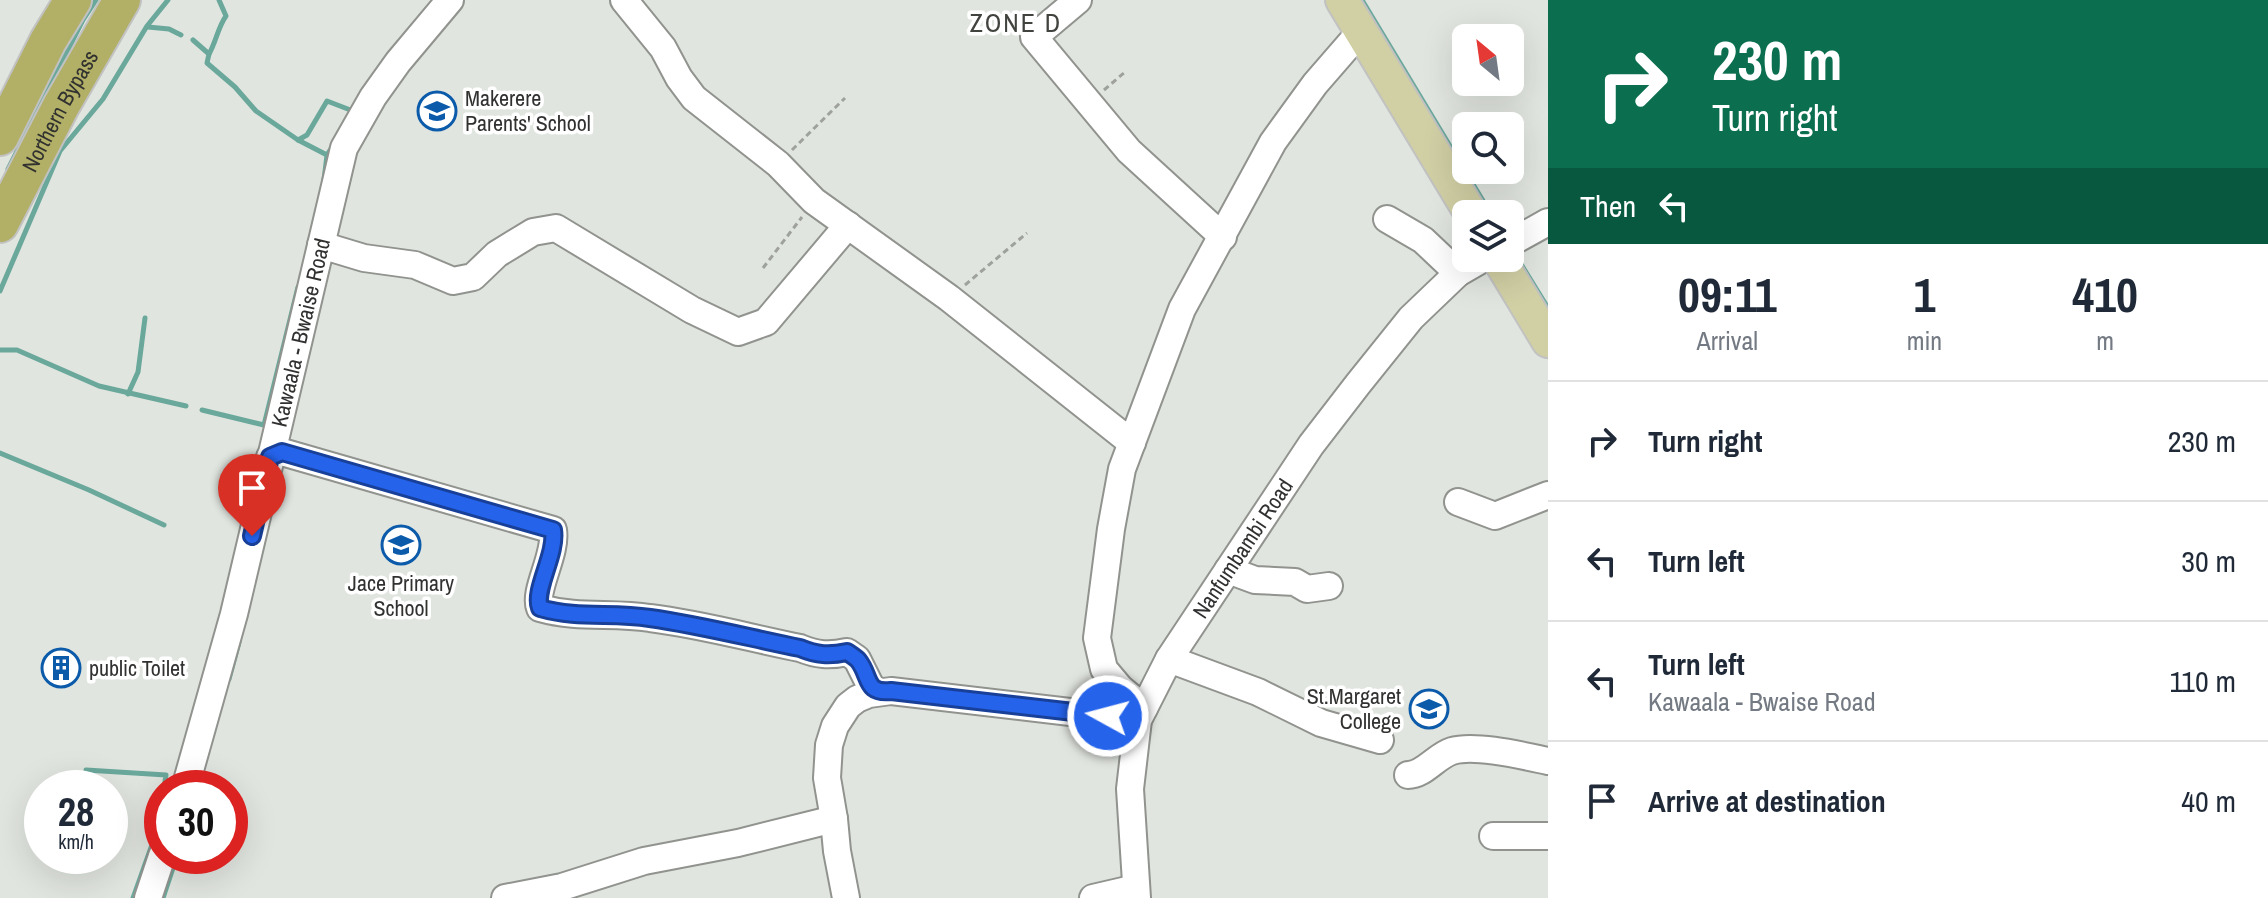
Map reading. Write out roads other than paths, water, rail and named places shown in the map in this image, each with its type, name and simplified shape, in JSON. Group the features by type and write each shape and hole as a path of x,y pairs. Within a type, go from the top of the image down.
{"highway":[{"name":"Northern Bypass","path":"0,137 48,41 73,0"},
{"name":"Northern Bypass","path":"0,224 61,106 122,0"}],"main road":[{"path":"1342,0 1463,200"},
{"path":"1506,272 1548,341"}],"street":[{"name":"Kawaala - Bwaise Road","path":"190,770 234,614 344,148 373,97 398,62 450,0"},
{"path":"624,0 663,48 694,98 778,164 814,201 949,298 1132,443"},
{"path":"1078,0 1034,37 1129,151 1223,237"},
{"path":"1141,714 1104,669 1097,638 1122,469 1182,309 1273,142 1315,84 1361,31"},
{"path":"1387,219 1423,240 1458,273"},
{"path":"1524,235 1548,222"},
{"path":"321,245 364,258 415,265 453,281 473,277 497,254 533,232 556,228 692,310 738,332 766,322 848,225"},
{"name":"Nanfumbambi Road","path":"1136,893 1130,789 1141,714 1169,659 1311,445 1411,318 1458,273"},
{"path":"270,457 282,452 553,530 551,555 538,599 540,608 579,616 632,616 693,625 815,654 847,652 857,659 871,687 880,692"},
{"path":"1458,502 1495,516 1548,495"},
{"path":"1228,570 1255,580 1295,582 1307,589 1329,586"},
{"path":"1169,659 1258,692 1321,723 1380,740"},
{"path":"846,898 827,778 829,745 835,726 840,715 857,699 891,691 1141,714"},
{"path":"1408,775 1418,773 1442,755 1462,749 1510,753 1548,761"},
{"path":"505,898 562,887 644,861 738,843 834,819"},
{"path":"1493,836 1548,836"},
{"path":"148,898 156,874"},
{"path":"1093,898 1136,893"}],"waterway":[{"path":"8,169 96,0"},
{"path":"0,291 60,151 103,99 147,26 168,0"},
{"path":"209,54 226,16 219,0"},
{"path":"1362,0 1483,200"},
{"path":"148,27 169,29 181,35"},
{"path":"193,40 209,54 207,63 235,87 256,111 298,140 327,155"},
{"path":"298,140 307,135 327,101 353,111"},
{"path":"324,180 327,155 332,147"},
{"path":"1524,269 1548,308"},
{"path":"202,410 264,425 298,287"},
{"path":"128,394 138,372 145,318"},
{"path":"0,350 17,350 99,386 186,406"},
{"path":"0,453 164,525"},
{"path":"229,679 239,642"},
{"path":"128,773 144,774"},
{"path":"133,898 144,867"},
{"path":"163,898 171,874"}],"place":[{"name":"Makerere Parents' School","path":"437,111"},
{"name":"Jace Primary School","path":"401,545"},
{"name":"public Toilet","path":"61,668"},
{"name":"St.Margaret College","path":"1429,709"}],"district":[{"name":"ZONE D","path":"1016,22"}]}
